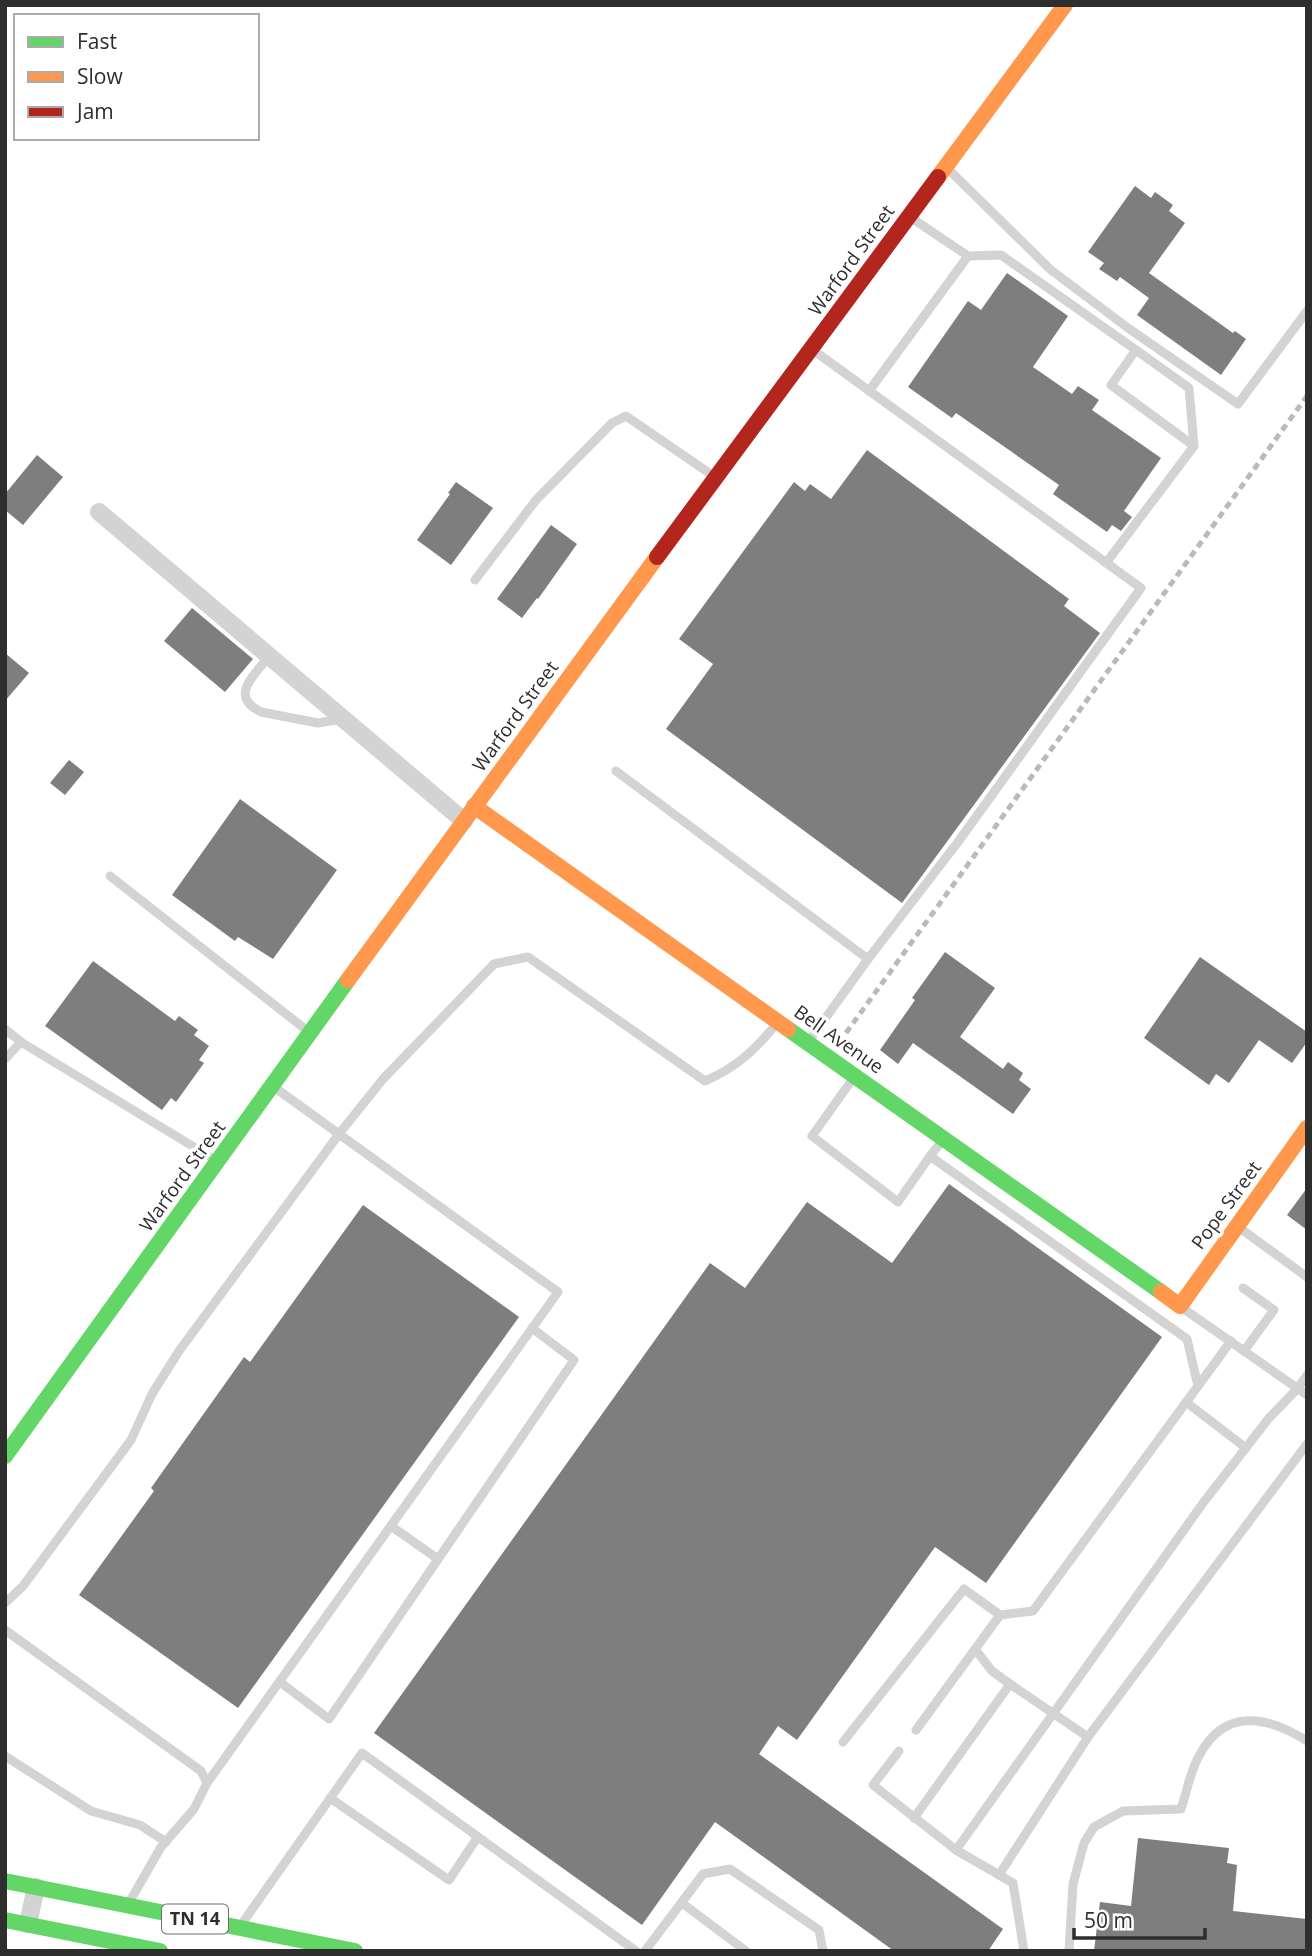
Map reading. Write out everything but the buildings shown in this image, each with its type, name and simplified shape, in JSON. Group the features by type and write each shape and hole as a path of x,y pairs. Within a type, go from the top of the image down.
{"main road":[{"name":"Warford Street","path":"5,1457 469,814 1065,5"},
{"name":"Bell Avenue","path":"469,814 778,1021 1180,1306"},
{"name":"Pope Street","path":"1180,1306 1307,1128"},
{"name":"TN 14","path":"5,1881 355,1951"},
{"name":"TN 14","path":"5,1920 160,1951"}],"street":[{"path":"99,512 344,719 469,814"},
{"path":"28,1924 36,1887"}],"lane":[{"path":"945,167 1051,270 1128,328 1238,404 1307,311"},
{"path":"909,216 968,257 1001,255 1189,388 1194,446 1106,564"},
{"path":"869,391 968,257"},
{"path":"808,1042 867,959 958,842 1140,588 812,349"},
{"path":"1136,350 1111,386 1194,446"},
{"path":"475,580 536,500 612,423 626,416 716,478"},
{"path":"270,656 247,685 244,697 253,708 318,723 344,719"},
{"path":"616,771 867,959"},
{"path":"110,876 311,1033"},
{"path":"5,1603 23,1586 131,1440 152,1394 179,1351 339,1134 383,1079 494,964 528,957 705,1081 727,1072 761,1042 778,1021"},
{"path":"5,1029 21,1042 218,1162"},
{"path":"5,1059 21,1042"},
{"path":"855,1076 812,1136 898,1202 944,1139"},
{"path":"128,1905 166,1842 194,1809 207,1783 558,1292 272,1086"},
{"path":"930,1156 1187,1339 1198,1386"},
{"path":"1237,1226 1307,1277"},
{"path":"1243,1288 1274,1310 1244,1351"},
{"path":"1180,1306 1307,1395"},
{"path":"280,1682 329,1719 574,1360 532,1328"},
{"path":"843,1742 964,1589 1000,1615 1033,1611 1231,1341"},
{"path":"956,1850 1246,1448 1307,1375"},
{"path":"1186,1402 1246,1448"},
{"path":"999,1875 1088,1737 1307,1444"},
{"path":"391,1527 438,1559"},
{"path":"916,1730 1000,1615"},
{"path":"5,1630 201,1770 207,1783"},
{"path":"975,1649 992,1671 1088,1737"},
{"path":"914,1818 1010,1684"},
{"path":"1069,1951 1073,1884 1084,1843 1094,1827 1123,1811 1181,1808 1198,1756 1215,1732 1231,1721 1257,1720 1307,1741"},
{"path":"899,1751 873,1786 956,1850 1013,1883 1023,1949"},
{"path":"239,1927 362,1753 636,1951"},
{"path":"5,1756 91,1811 140,1825 166,1842"},
{"path":"330,1798 449,1880 477,1838"},
{"path":"645,1951 703,1874 730,1869 819,1930 823,1951"},
{"path":"681,1903 746,1951"}],"railway":[{"path":"846,1033 1307,396"}],"traffic: fast":[{"path":"5,1456 348,980"},
{"path":"788,1029 1161,1292"},
{"path":"5,1881 355,1951"},
{"path":"5,1920 160,1951"}],"traffic: slow":[{"path":"938,177 1065,5"},
{"path":"348,980 657,557"},
{"path":"474,806 788,1029"},
{"path":"1161,1292 1180,1306 1307,1128"}],"traffic: jam":[{"path":"657,557 938,177"}]}
